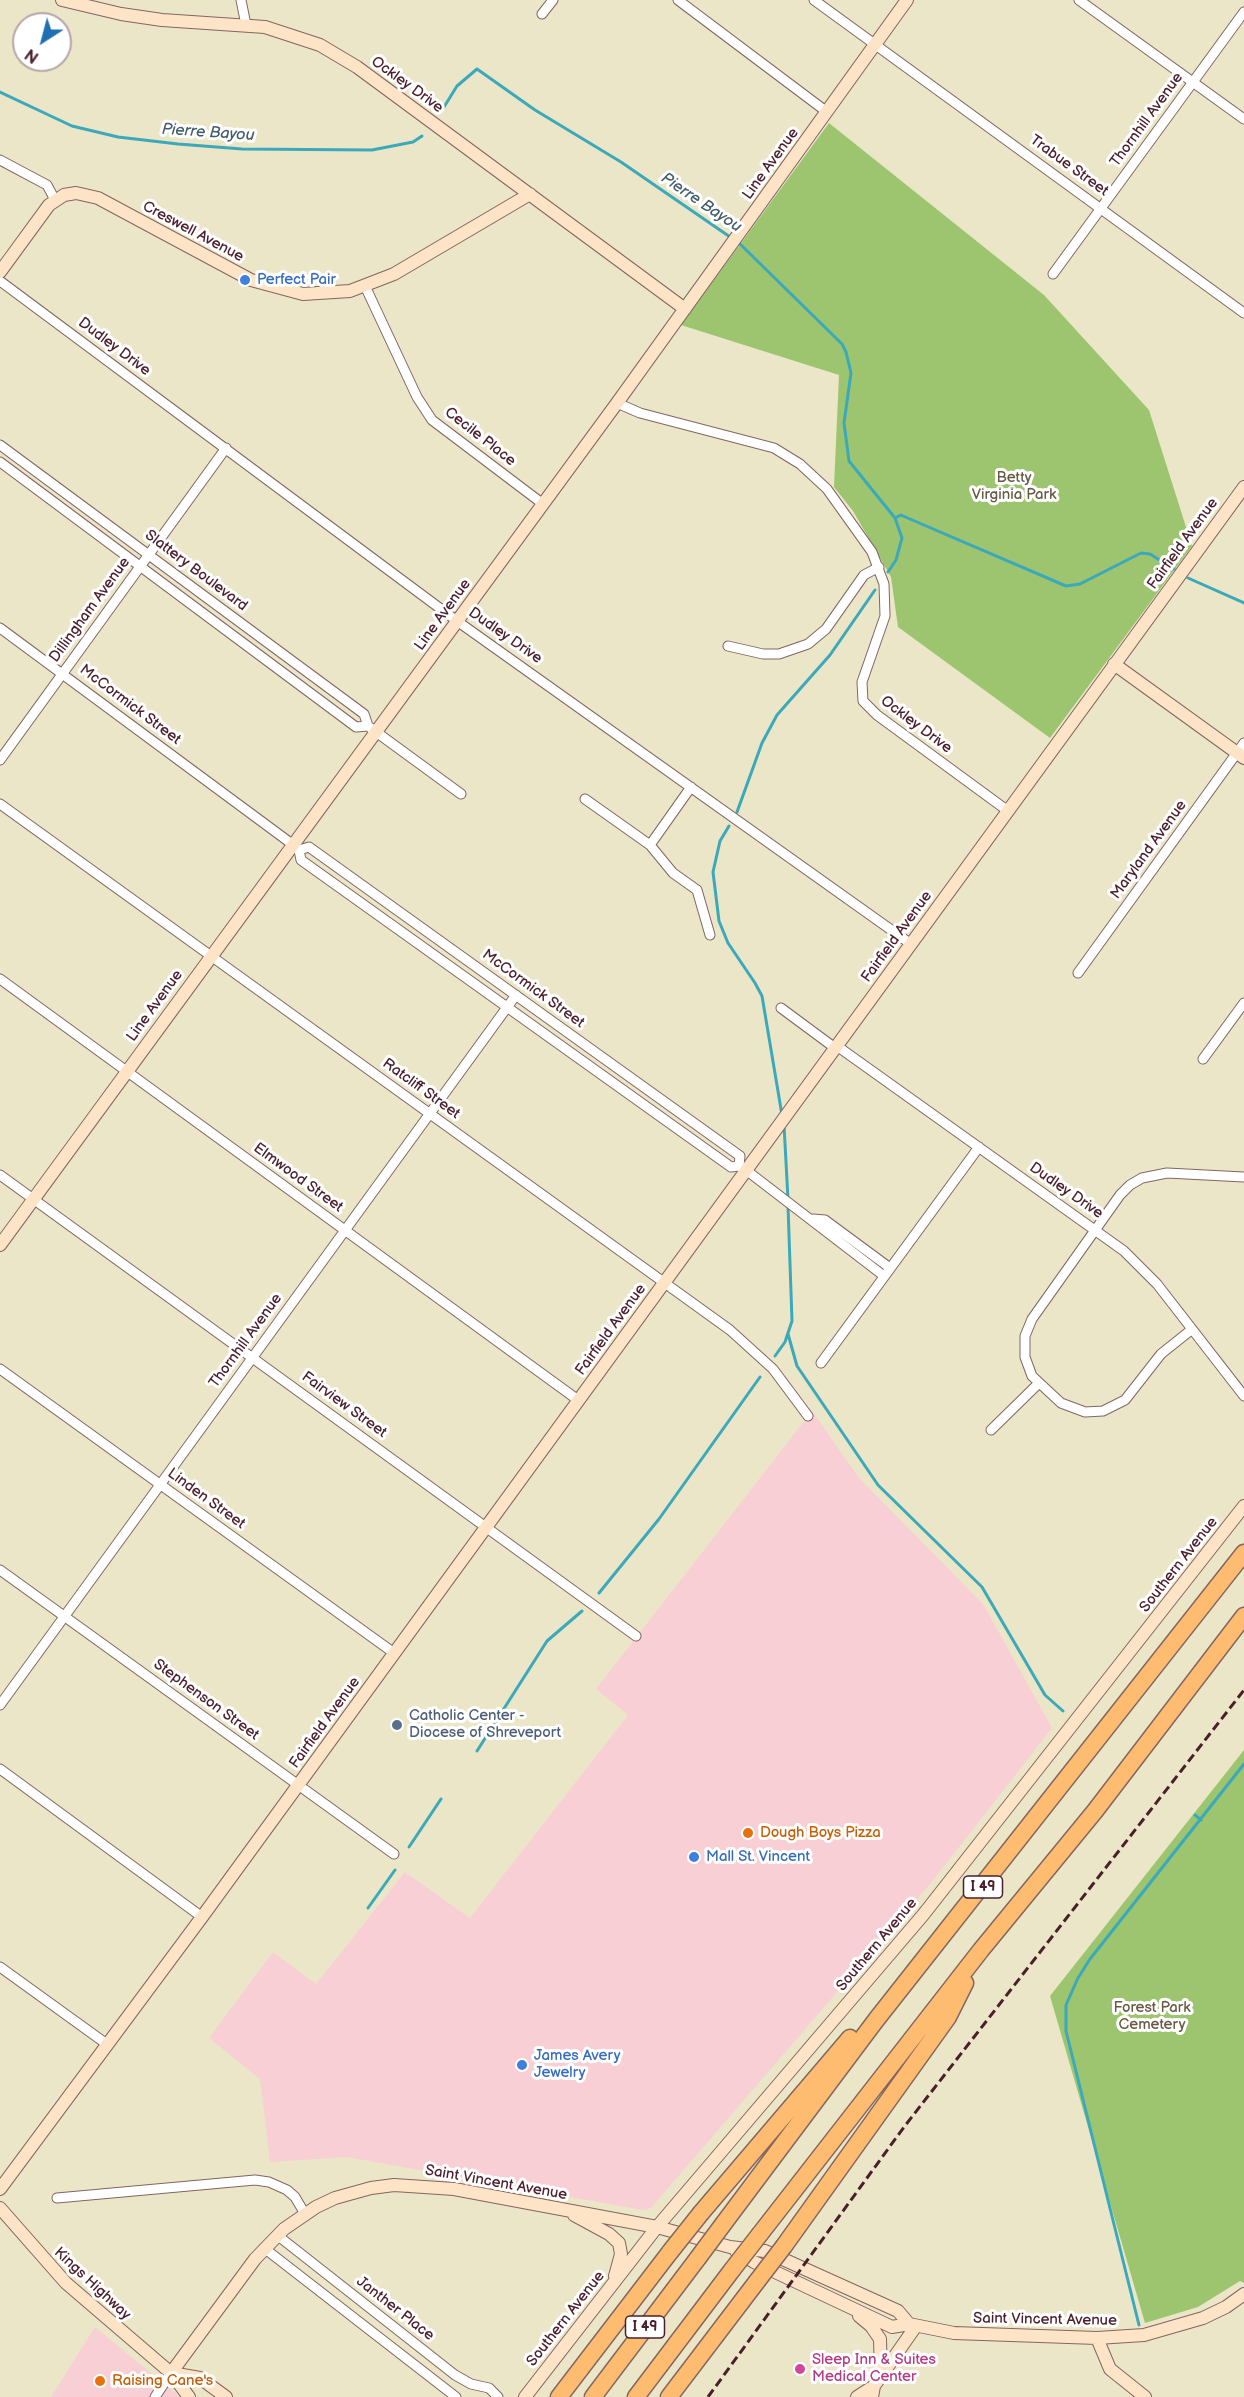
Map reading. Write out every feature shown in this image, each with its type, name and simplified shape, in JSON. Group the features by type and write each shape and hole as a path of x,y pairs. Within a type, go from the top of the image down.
{"highway":[{"name":"I 49","path":"593,2397 876,2020 969,1905 1244,1553"},
{"name":"I 49","path":"636,2397 981,1950 1095,1811 1244,1616"},
{"path":"560,2397 701,2213 817,2076 969,1905"},
{"path":"669,2397 784,2246 948,2017 981,1950"}],"street":[{"name":"Ockley Drive","path":"62,0 121,14 162,20 246,25 295,35 344,58 685,309"},
{"path":"241,0 246,25"},
{"path":"542,14 553,0"},
{"path":"678,0 827,112"},
{"name":"Trabue Street","path":"814,0 1244,313"},
{"name":"Line Avenue","path":"0,1245 209,957 295,847 371,729 457,621 907,0"},
{"path":"1079,0 1244,119"},
{"name":"Thornhill Avenue","path":"1053,274 1244,12"},
{"path":"0,160 47,185 53,192 55,200 44,211 0,272"},
{"name":"Creswell Avenue","path":"55,200 70,194 87,194 238,274 273,287 303,294 327,294 365,286 394,274 531,194"},
{"name":"Dudley Drive","path":"0,281 457,621 911,944"},
{"name":"Cecile Place","path":"365,286 417,397 432,420 543,504"},
{"name":"Ockley Drive","path":"617,403 640,413 761,444 783,452 810,472 827,489 856,528 879,567 885,594 885,616 862,682 863,701 877,716 1008,811"},
{"name":"Slattery Boulevard","path":"0,445 364,714 371,729"},
{"name":"Dillingham Avenue","path":"0,760 226,448"},
{"name":"Slattery Boulevard","path":"0,462 356,727 371,729 461,794"},
{"name":"Fairfield Avenue","path":"0,2189 202,1917 486,1527 664,1282 743,1168 775,1130 1244,487"},
{"path":"728,646 763,654 779,654 808,644 826,629 864,576 879,567"},
{"name":"McCormick Street","path":"0,628 295,847 301,860 731,1167 743,1168 740,1156 406,916 309,847 295,847"},
{"path":"1114,664 1242,752"},
{"name":"Maryland Avenue","path":"1078,973 1242,752"},
{"path":"650,845 691,787"},
{"path":"585,799 650,845 673,873 697,890 710,935"},
{"name":"Ratcliff Street","path":"0,804 747,1343 773,1369 808,1416"},
{"path":"397,928 406,916"},
{"name":"Elmwood Street","path":"0,979 578,1400"},
{"name":"Thornhill Avenue","path":"0,1705 516,995"},
{"path":"1203,1059 1244,1003"},
{"name":"Dudley Drive","path":"781,1008 1096,1231 1151,1276 1244,1396"},
{"path":"628,1093 636,1082"},
{"path":"821,1364 978,1147"},
{"path":"743,1168 813,1219 820,1229 884,1276"},
{"path":"1191,1330 1165,1350 1130,1396 1113,1408 1092,1413 1073,1409 1039,1383 1030,1371 1025,1357 1027,1330 1038,1310 1120,1195 1142,1178 1167,1173 1244,1176"},
{"name":"Fairview Street","path":"0,1175 636,1636"},
{"path":"813,1219 825,1220 890,1268"},
{"name":"Linden Street","path":"0,1369 394,1653"},
{"path":"991,1430 1039,1383"},
{"name":"Southern Avenue","path":"525,2397 657,2227 923,1915 1244,1506"},
{"name":"Stephenson Street","path":"0,1570 394,1854"},
{"path":"0,1769 202,1917"},
{"path":"0,1967 108,2045"},
{"path":"57,2198 255,2180 269,2181 287,2190 295,2197 305,2214"},
{"name":"Saint Vincent Avenue","path":"171,2373 264,2248 277,2235 305,2214 335,2198 371,2188 394,2185 435,2186 657,2227 730,2247 765,2251 898,2311 913,2325"},
{"name":"Kings Highway","path":"0,2208 66,2283 171,2373 189,2397"},
{"path":"562,2209 603,2231 619,2243 620,2258 613,2283"},
{"name":"Janther Place","path":"277,2235 455,2375 471,2384 489,2388 498,2397"},
{"name":"Saint Vincent Avenue","path":"730,2247 754,2262 892,2327 913,2325 961,2333 1096,2338 1144,2335 1173,2328 1219,2311 1243,2296"},
{"name":"Janther Place","path":"264,2248 456,2397"},
{"path":"844,2305 871,2326 879,2336 868,2391"},
{"path":"868,2391 913,2325"},
{"path":"1096,2338 1107,2366 1145,2397"},
{"path":"155,2397 171,2373 200,2378 226,2397"}],"shaded area":[{"path":"812,1411 860,1479 983,1604 1052,1728 931,1883 651,2208 643,2210 347,2157 270,2162 260,2079 209,2038 273,1952 316,1984 405,1872 470,1918 628,1715 596,1689"},
{"path":"95,2327 180,2397 51,2397"}],"green space":[{"name":"Betty Virginia Park","path":"829,123 1044,295 1149,410 1192,546 1050,738 898,627 891,577 853,511 834,487 839,375 681,325"},
{"name":"Forest Park Cemetery","path":"1244,1750 1244,2283 1240,2281 1198,2307 1145,2323 1050,1996"}],"waterway":[{"name":"Pierre Bayou","path":"444,107 457,86 477,69 535,110 621,162 733,239"},
{"name":"Pierre Bayou","path":"0,92 72,126 118,137 178,144 242,149 372,150 413,142 422,136"},
{"path":"738,242 842,344 846,352 851,373 844,423 849,461 895,518 902,538 896,560 888,572"},
{"path":"895,518 901,515 1066,586 1080,584 1141,553 1150,554 1174,569"},
{"path":"1188,578 1244,603"},
{"path":"737,812 762,743 777,715 830,655 875,590"},
{"path":"729,826 720,841 713,872 719,921 728,943 762,996 782,1115"},
{"path":"784,1125 788,1199"},
{"path":"775,1356 785,1342 792,1321 788,1206"},
{"path":"788,1334 797,1366 878,1485 982,1587 1045,1695 1063,1711"},
{"path":"599,1593 659,1519 760,1377"},
{"path":"477,1751 547,1641 582,1611"},
{"path":"1139,2325 1066,2031 1066,2005 1078,1978 1090,1959 1244,1764"},
{"path":"409,1847 441,1799"},
{"path":"1195,1815 1201,1820"},
{"path":"368,1908 395,1870"}],"railway":[{"path":"708,2397 904,2127 1244,1690"}],"place":[{"name":"Perfect Pair","path":"245,280"},
{"name":"Catholic Center - Diocese of Shreveport","path":"397,1725"},
{"name":"Dough Boys Pizza","path":"748,1833"},
{"name":"Mall St. Vincent","path":"694,1857"},
{"name":"James Avery Jewelry","path":"522,2065"},
{"name":"Sleep Inn & Suites Medical Center","path":"800,2369"},
{"name":"Raising Cane's","path":"100,2381"}]}
